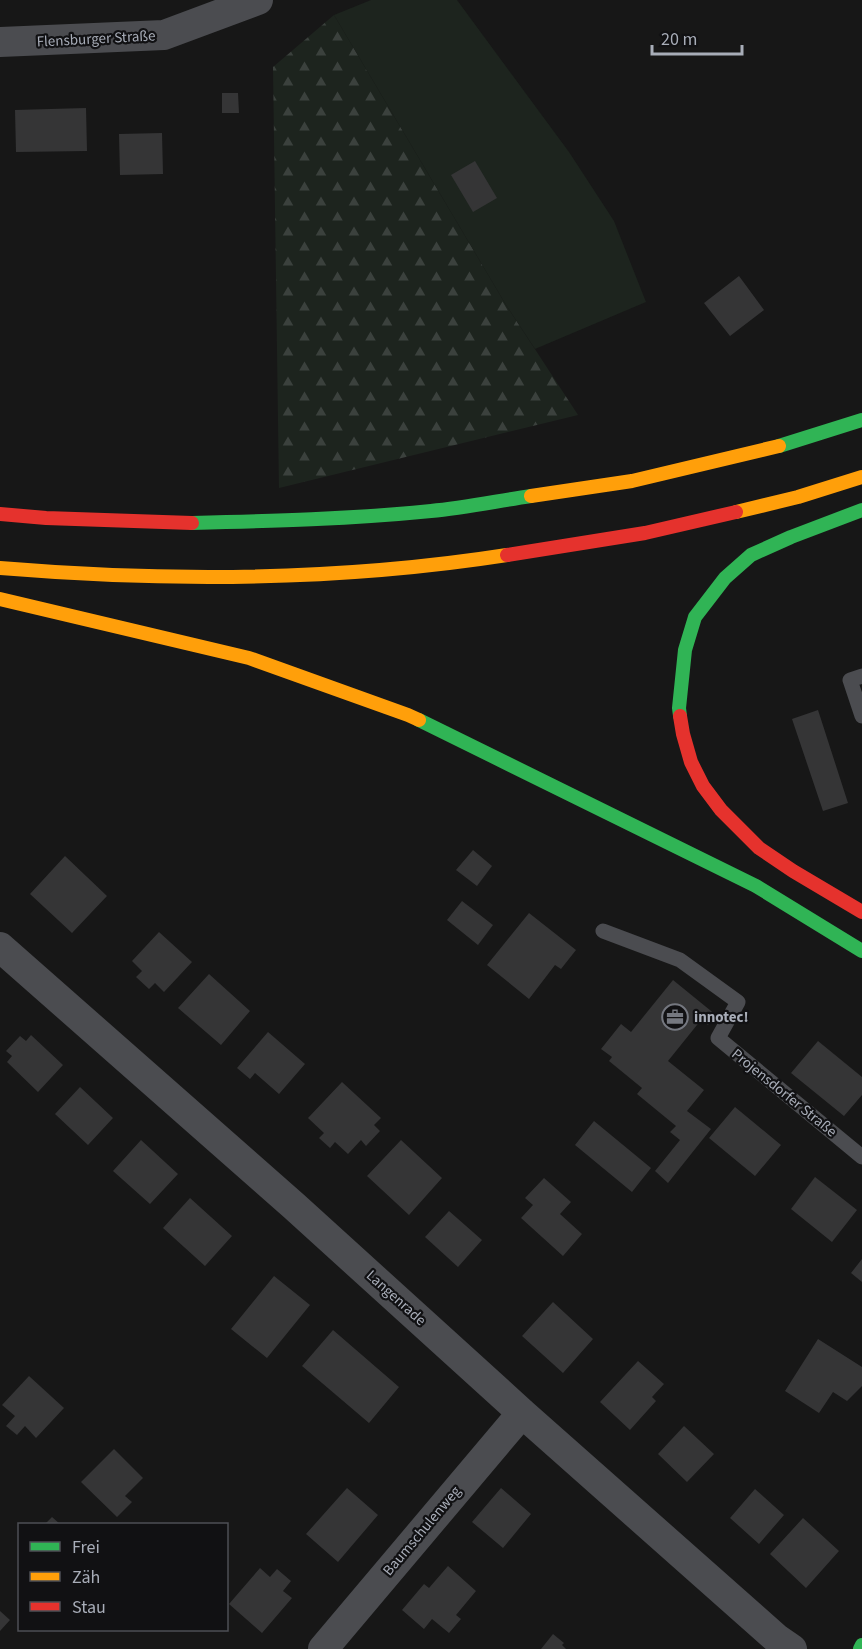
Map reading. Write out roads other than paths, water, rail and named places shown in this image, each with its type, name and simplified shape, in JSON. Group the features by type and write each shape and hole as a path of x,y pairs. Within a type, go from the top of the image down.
{"highway":[{"path":"0,514 174,523 303,520 433,511 632,481 770,449 862,420"},
{"path":"0,568 174,578 300,576 456,563 645,534 798,497 862,477"},
{"path":"862,510 751,555 725,578 695,617 685,650 679,708 691,762 703,786 721,810 759,848 862,912"},
{"path":"0,598 249,658 408,715 756,886 862,951"}],"street":[{"name":"Flensburger Straße","path":"0,42 164,35 258,0"},
{"name":"Langenrade","path":"0,947 294,1206 522,1413 776,1638 792,1649"},
{"name":"Baumschulenweg","path":"322,1649 522,1413"}],"lane":[{"path":"862,676 850,680 862,716"},
{"name":"Projensdorfer Straße","path":"603,931 680,960 738,1002 718,1038 862,1157"}],"place":[{"name":"innotec!","path":"675,1017"}]}
